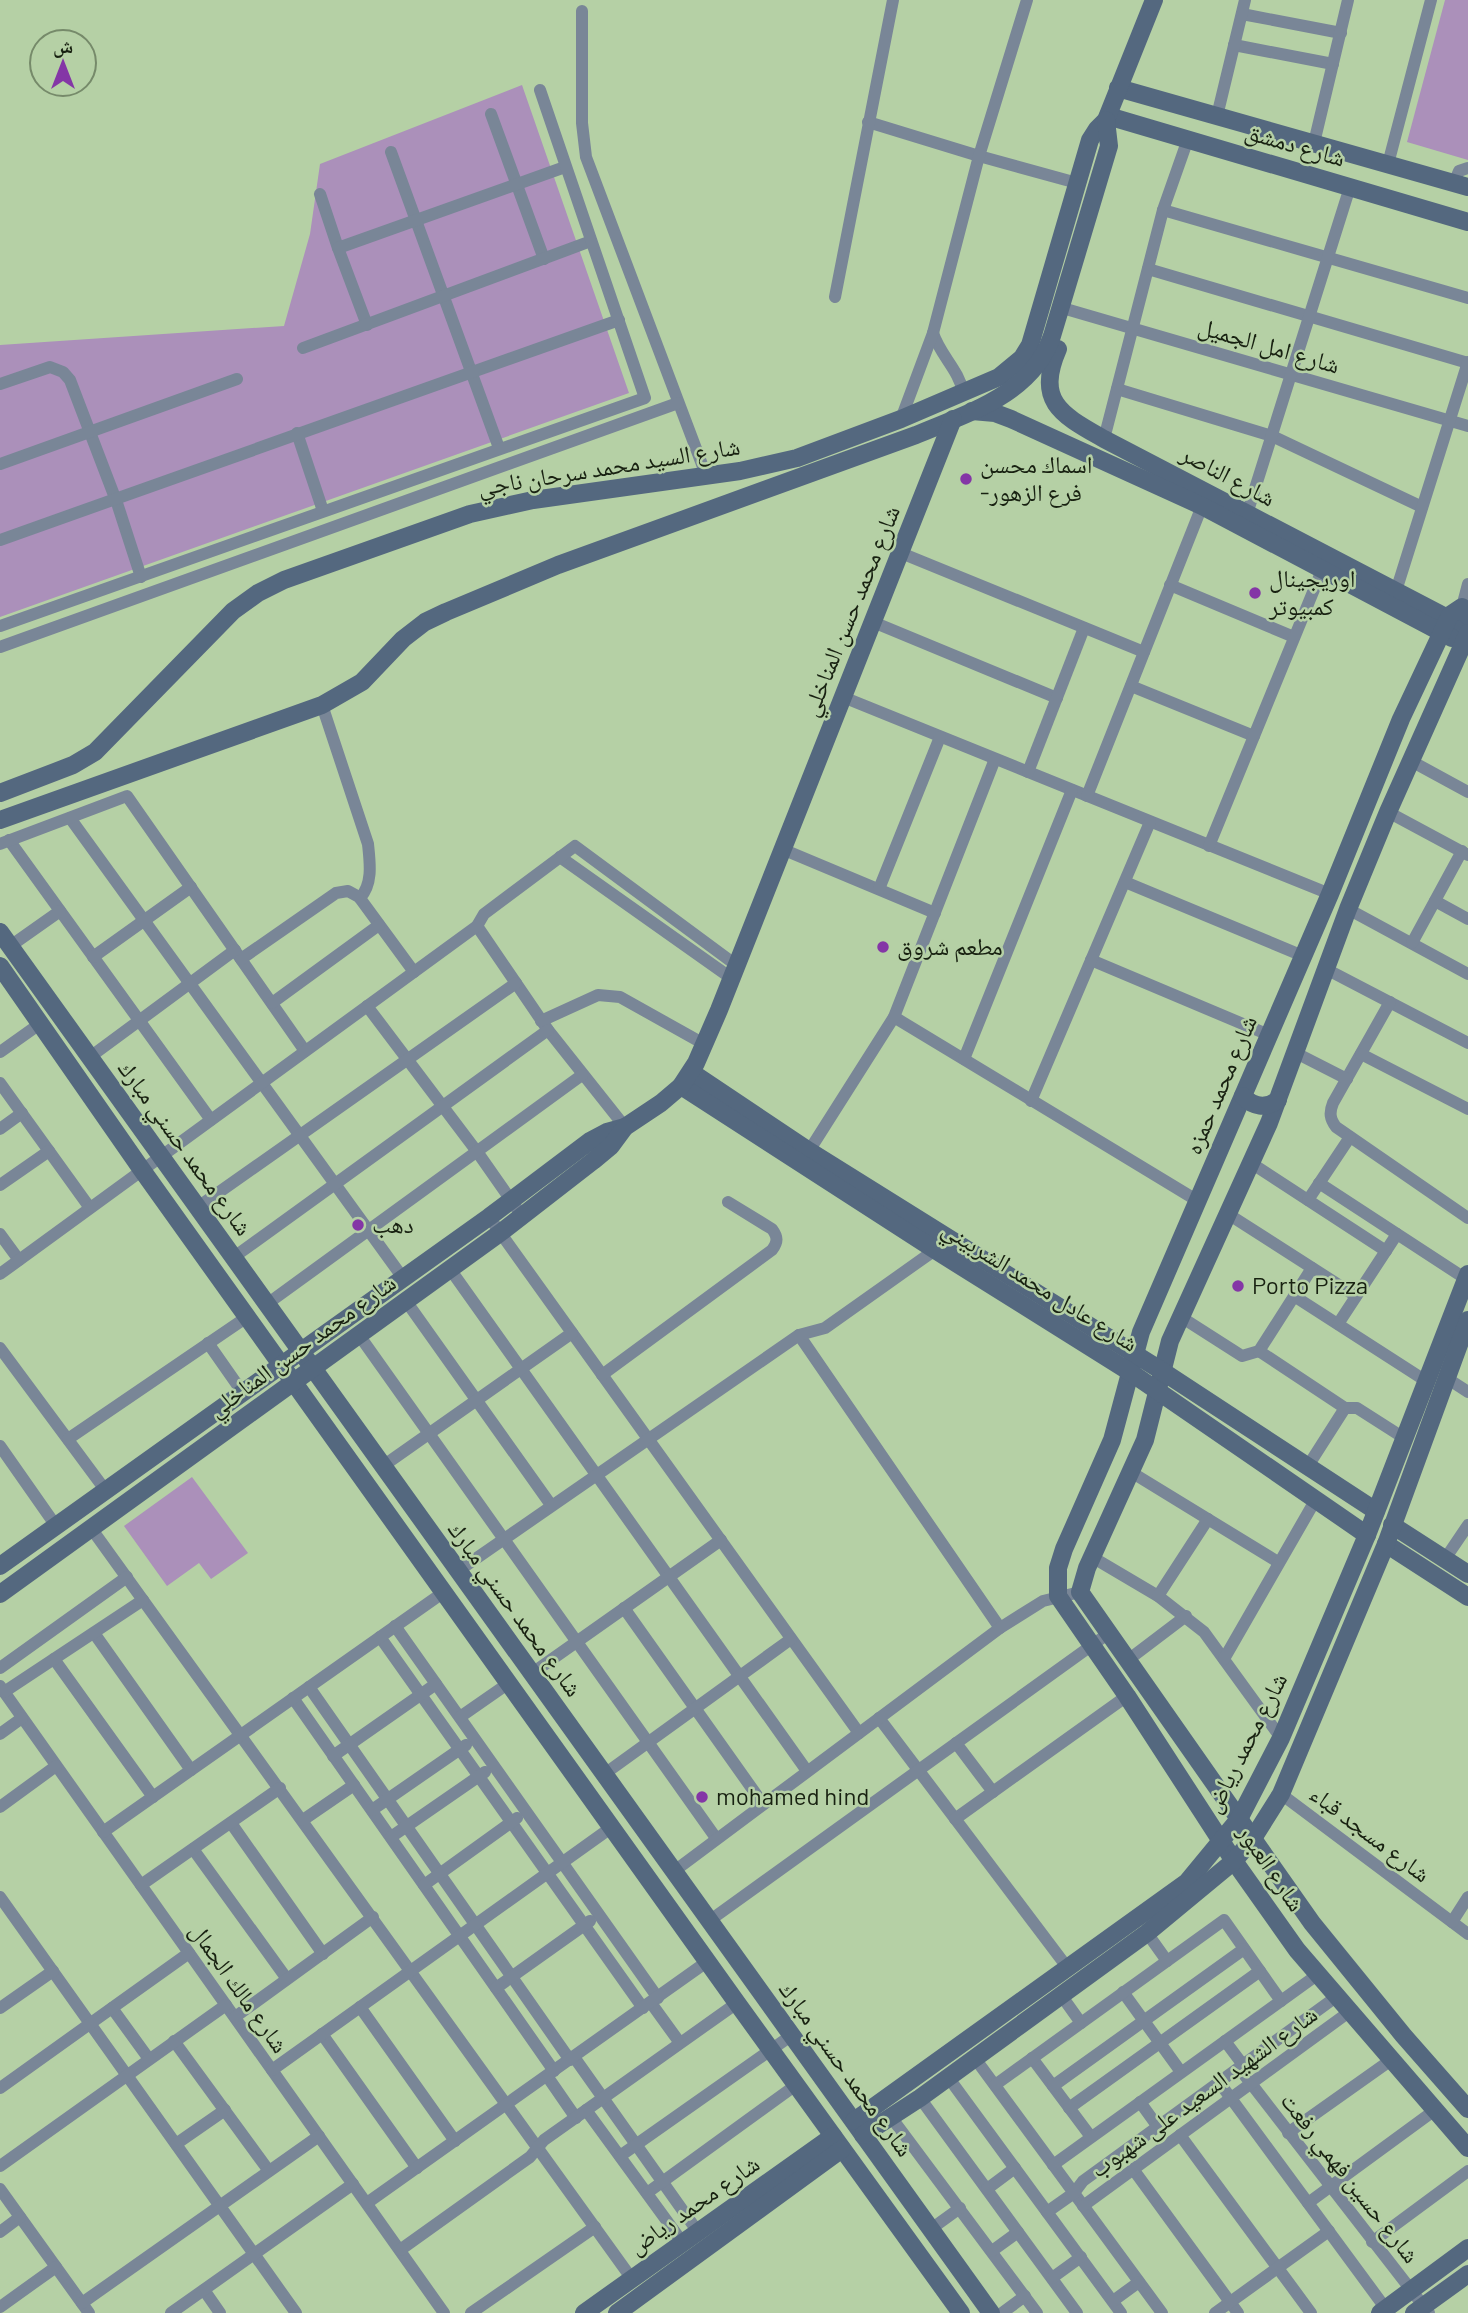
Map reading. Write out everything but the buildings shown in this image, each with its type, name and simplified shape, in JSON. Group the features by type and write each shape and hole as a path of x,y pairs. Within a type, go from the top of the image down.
{"street":[{"path":"835,297 893,0"},
{"path":"901,419 933,334 979,156 1027,0"},
{"path":"933,334 942,355 958,377 963,392 1012,369 1026,352 1090,140 1107,118 1154,0"},
{"path":"1217,116 1245,0"},
{"path":"1314,143 1348,0"},
{"path":"1388,164 1431,0"},
{"path":"582,11 582,123 586,157 706,475"},
{"path":"1242,14 1341,33"},
{"path":"1234,45 1333,64"},
{"name":"شارع دمشق","path":"1118,88 1461,185"},
{"path":"0,626 645,398 540,90"},
{"path":"491,114 544,259"},
{"path":"1107,118 1109,146"},
{"name":"شارع دمشق","path":"1107,118 1134,123 1350,187 1466,216"},
{"path":"868,122 1077,183"},
{"path":"953,419 1021,384 1036,369 1048,348 1109,146 1119,133 1134,123"},
{"path":"1104,439 1163,210 1188,139"},
{"path":"391,152 499,448"},
{"path":"338,248 565,167"},
{"path":"1461,185 1459,171 1468,168"},
{"path":"1247,514 1350,187"},
{"path":"320,194 367,325"},
{"path":"1163,210 1468,298"},
{"path":"1064,228 1082,233"},
{"path":"303,348 591,241"},
{"path":"1148,269 1468,362 1395,591"},
{"name":"شارع امل الجميل","path":"1058,310 1132,328 1468,426"},
{"name":"شارع الناصر","path":"1058,310 1060,341 1050,373 1053,398 1063,415 1247,514 1455,619 1467,638"},
{"path":"0,540 619,320"},
{"path":"0,384 50,367 64,372 70,380 115,498 141,577"},
{"path":"0,464 237,379"},
{"path":"1117,389 1272,436 1422,507"},
{"name":"شارع السيد محمد سرحان ناجي","path":"0,793 73,765 94,752 233,611 271,586 447,521 492,508 752,469 797,458 901,419 963,392"},
{"path":"0,647 678,403"},
{"name":"شارع الناصر","path":"972,411 995,413 1011,419 1202,506 1322,570 1455,619"},
{"name":"شارع السيد محمد سرحان ناجي","path":"0,820 323,705 362,682 403,639 435,617 558,565 953,419"},
{"name":"شارع محمد حسن المناخلي","path":"0,1594 523,1216 602,1153 625,1127 661,1103 686,1079 704,1044 953,419"},
{"path":"297,433 323,511"},
{"path":"752,469 761,490"},
{"path":"1087,796 1202,506"},
{"path":"901,553 1144,652"},
{"path":"1209,846 1322,570"},
{"name":"شارع محمد حمزه","path":"1058,1596 1058,1568 1120,1418 1141,1332 1330,894 1401,719 1455,619 1468,584"},
{"path":"1170,585 1294,637"},
{"path":"69,602 75,619"},
{"path":"873,622 1057,698"},
{"path":"1028,772 1084,628"},
{"path":"673,1871 1000,1628 1030,1608 1058,1596 1080,1592 1092,1558 1145,1440 1170,1341 1278,1100 1348,909 1410,761 1467,638"},
{"path":"1130,686 1254,736"},
{"path":"843,697 1330,894"},
{"path":"323,705 368,844 371,867 366,891 360,898"},
{"path":"1401,719 1424,730"},
{"path":"878,889 940,737"},
{"path":"809,1151 894,1017 995,759"},
{"path":"1410,761 1467,788"},
{"path":"964,1059 1072,790"},
{"path":"211,1120 60,911 5,842 127,796 305,1051"},
{"path":"1388,812 1465,853 1412,943"},
{"path":"70,818 403,1278"},
{"path":"1031,1101 1150,822"},
{"path":"0,1274 477,926 484,914 575,846 654,904 733,971"},
{"path":"782,849 935,913"},
{"path":"560,857 645,916 733,971"},
{"path":"1125,882 1303,956"},
{"path":"93,957 191,887"},
{"path":"90,1057 190,984 336,893 348,891 360,898 414,972"},
{"path":"1435,901 1468,919"},
{"path":"645,916 654,904"},
{"path":"1348,909 1468,974"},
{"path":"5,940 60,911"},
{"path":"272,1003 379,925"},
{"path":"477,926 545,1025 625,1127"},
{"name":"شارع محمد حسني مبارك","path":"5,940 990,2313"},
{"path":"1091,960 1269,1035"},
{"name":"شارع محمد حسني مبارك","path":"0,967 611,1827 961,2313"},
{"path":"1326,969 1468,1043"},
{"path":"198,1207 516,984"},
{"path":"234,1257 442,1106 545,1025 598,995 620,996 704,1044"},
{"path":"1390,1002 1333,1103 1330,1116 1336,1127 1468,1218"},
{"path":"367,1006 523,1216"},
{"path":"894,1017 1198,1201"},
{"path":"0,1052 41,1023"},
{"path":"1296,1053 1347,1079"},
{"path":"1361,1054 1468,1110"},
{"path":"267,1304 582,1075"},
{"name":"شارع عادل محمد الشربيني","path":"686,1079 809,1151 935,1250 1130,1371 1367,1535"},
{"name":"شارع عادل محمد الشربيني","path":"686,1079 854,1189 1135,1353 1376,1511"},
{"path":"0,1083 90,1208"},
{"path":"1243,1096 1247,1101 1260,1106 1278,1100"},
{"path":"0,1129 22,1113"},
{"name":"شارع محمد حسن المناخلي","path":"0,1566 489,1217 590,1141 625,1127"},
{"path":"1308,1200 1350,1137"},
{"path":"0,1185 49,1151"},
{"path":"1251,1163 1386,1251"},
{"path":"1319,1183 1467,1276"},
{"path":"602,1375 777,1244 777,1236 772,1229 728,1202"},
{"path":"1228,1214 1356,1296"},
{"path":"489,1217 859,1733"},
{"path":"0,1234 19,1260"},
{"path":"1338,1324 1397,1234"},
{"path":"458,1571 799,1335 825,1328 935,1250"},
{"path":"1181,1317 1242,1356 1259,1352 1312,1268"},
{"path":"450,1269 807,1771"},
{"name":"شارع محمد رياض","path":"887,2109 919,2098 1147,1933 1234,1861 1252,1840 1281,1794 1386,1544 1453,1334 1467,1276"},
{"path":"1294,1296 1426,1381"},
{"path":"406,1301 551,1506"},
{"path":"68,1439 247,1317"},
{"name":"شارع محمد رياض","path":"1453,1334 1468,1320"},
{"path":"383,1466 572,1333"},
{"path":"359,1335 716,1838"},
{"path":"799,1335 1000,1628"},
{"path":"208,1343 243,1393"},
{"path":"0,1348 106,1491"},
{"path":"1259,1352 1345,1408 1357,1408 1404,1438"},
{"path":"1443,1367 1468,1392"},
{"name":"شارع محمد رياض","path":"858,2128 887,2109 1068,1967 1187,1882 1223,1840 1239,1819 1281,1738 1367,1535 1426,1381 1443,1367"},
{"path":"1308,1466 1345,1408"},
{"path":"0,1446 56,1526"},
{"path":"1131,1472 1278,1562"},
{"path":"1224,1659 1315,1499"},
{"path":"1158,1596 1208,1519"},
{"path":"1392,1524 1468,1574"},
{"path":"1445,1559 1468,1525"},
{"path":"92,1528 632,2279"},
{"path":"531,1674 720,1540"},
{"path":"1386,1544 1468,1597"},
{"path":"1092,1558 1158,1596 1204,1632 1281,1738"},
{"path":"0,1668 127,1577"},
{"path":"103,1832 444,1592"},
{"name":"شارع العبور","path":"1080,1592 1312,1923 1395,2025 1465,2098"},
{"name":"شارع العبور","path":"1058,1596 1128,1696 1234,1861 1297,1950 1468,2148"},
{"path":"2,1689 54,1659 143,1600"},
{"path":"624,1608 763,1804"},
{"path":"1128,1660 1186,1616"},
{"path":"395,1626 599,1914 651,2003"},
{"path":"94,1633 191,1770"},
{"path":"709,1921 1109,1633"},
{"path":"380,1637 584,1925 651,2003 680,2043"},
{"path":"603,1775 791,1639"},
{"path":"492,1660 512,1646"},
{"path":"54,1659 153,1797"},
{"path":"460,1717 509,1683"},
{"path":"333,1756 436,1684"},
{"path":"309,1687 512,1977 662,2182 690,2238"},
{"name":"شارع مالك الجمال","path":"2,1689 444,2313"},
{"path":"955,1819 1128,1696"},
{"path":"293,1698 496,1988 550,2074 581,2114 620,2156 646,2193 690,2238"},
{"path":"0,1734 22,1718"},
{"path":"879,1718 1068,1967"},
{"path":"372,1810 475,1738"},
{"path":"956,1743 993,1792"},
{"path":"391,1837 494,1765"},
{"path":"0,1807 56,1766"},
{"path":"303,1820 354,1785"},
{"path":"141,1885 280,1788"},
{"name":"شارع مسجد قباء","path":"1281,1794 1468,1934"},
{"path":"424,1885 526,1811"},
{"path":"230,1823 323,1954"},
{"path":"272,2070 611,1827"},
{"path":"193,1849 287,1979"},
{"path":"0,1897 296,2313"},
{"path":"1452,1922 1468,1897"},
{"path":"496,1988 599,1914"},
{"path":"235,2017 373,1917"},
{"path":"995,2085 1224,1920 1281,2001"},
{"path":"1297,1950 1299,1924 1305,1921 1312,1923"},
{"path":"1147,1933 1167,1961"},
{"path":"1053,2087 1244,1949"},
{"path":"0,2088 189,1953"},
{"path":"366,2203 708,1961"},
{"path":"0,2008 53,1971"},
{"path":"1069,2108 1260,1971"},
{"path":"1053,2165 1317,1975"},
{"path":"1123,1992 1181,2072"},
{"path":"1061,1995 1081,2023"},
{"name":"شارع الشهيد السعيد على شهبوب","path":"1047,2212 1074,2193 1083,2181 1336,1997"},
{"path":"400,2250 530,2157 544,2140 737,2003"},
{"path":"0,2166 226,2005"},
{"path":"360,2007 455,2141"},
{"path":"112,2008 149,2059"},
{"name":"شارع الشهيد السعيد على شهبوب","path":"1083,2206 1349,2012"},
{"path":"322,2034 417,2168"},
{"path":"620,2156 792,2035"},
{"name":"شارع حسين فهمي رفعت","path":"1225,2040 1251,2084 1411,2290 1422,2311"},
{"path":"174,2041 269,2171"},
{"path":"974,2057 1162,2313"},
{"path":"1032,2059 1091,2137"},
{"path":"1288,2133 1391,2060"},
{"path":"948,2077 1121,2313"},
{"name":"شارع حسين فهمي رفعت","path":"1219,2082 1385,2312"},
{"path":"646,2193 796,2085"},
{"path":"919,2098 1077,2313"},
{"path":"1140,2102 1158,2127"},
{"path":"887,2109 1037,2313"},
{"path":"176,2144 225,2110"},
{"path":"1308,2203 1435,2110"},
{"path":"1180,2135 1311,2313"},
{"path":"0,2189 85,2308 318,2136"},
{"name":"شارع محمد رياض","path":"584,2313 690,2238 838,2143"},
{"name":"شارع محمد رياض","path":"617,2313 838,2143"},
{"path":"986,2189 1015,2168"},
{"path":"1133,2169 1234,2308"},
{"path":"1372,2242 1468,2171"},
{"path":"171,2313 353,2184"},
{"path":"931,2229 960,2208"},
{"path":"0,2231 20,2217"},
{"path":"471,2313 595,2227"},
{"path":"1215,2313 1234,2308 1278,2268 1329,2231"},
{"path":"992,2251 1018,2232"},
{"path":"1385,2312 1468,2248"},
{"path":"1052,2278 1081,2257"},
{"path":"0,2307 56,2267"},
{"path":"1422,2311 1468,2274"},
{"path":"1113,2301 1139,2282"},
{"path":"204,2290 220,2313"},
{"path":"1002,2313 1025,2296"}],"shaded area":[{"path":"1445,0 1468,0 1468,160 1407,142"},
{"path":"522,85 629,393 0,617 0,345 284,326 310,234 320,164"},
{"path":"192,1477 248,1553 211,1579 199,1563 167,1586 124,1526"}],"place":[{"name":"اسماك محسن -فرع الزهور","path":"966,479"},
{"name":"اوريجينال كمبيوتر","path":"1255,593"},
{"name":"مطعم شروق","path":"883,947"},
{"name":"دهب","path":"358,1225"},
{"name":"Porto Pizza","path":"1238,1286"},
{"name":"mohamed hind","path":"702,1797"}]}
